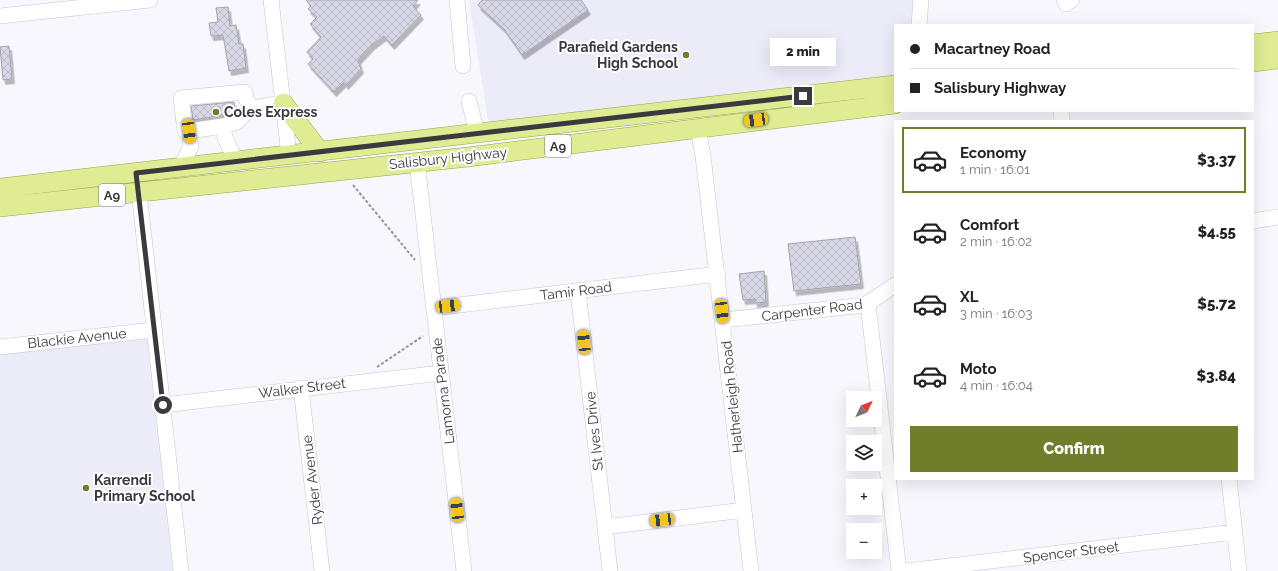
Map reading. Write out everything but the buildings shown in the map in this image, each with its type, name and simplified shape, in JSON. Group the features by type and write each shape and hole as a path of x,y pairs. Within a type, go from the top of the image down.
{"main road":[{"path":"1254,44 1278,41"},
{"path":"1254,62 1278,59"},
{"name":"Salisbury Highway","path":"0,188 136,173 288,150 320,152 894,85"},
{"path":"283,103 320,152"},
{"name":"Salisbury Highway","path":"0,207 417,162 698,128 792,115 894,104"},
{"path":"695,108 698,128"},
{"path":"288,150 291,175"},
{"path":"136,173 139,192"}],"street":[{"path":"0,16 150,0"},
{"path":"271,0 288,150"},
{"path":"457,0 464,66"},
{"path":"919,24 921,0"},
{"path":"1064,0 1066,4 1072,0"},
{"path":"251,108 246,100 246,92 182,98 185,131 224,132 251,108 283,103"},
{"path":"469,101 477,133"},
{"name":"Hatherleigh Road","path":"698,128 718,274 751,571"},
{"path":"181,167 191,146 189,131"},
{"path":"224,132 229,160"},
{"name":"Lamorna Parade","path":"417,162 464,571"},
{"path":"139,192 153,330 163,405 181,571"},
{"path":"1254,221 1278,217"},
{"name":"Tamir Road","path":"434,308 718,274"},
{"name":"Carpenter Road","path":"723,320 868,304 894,286"},
{"name":"St Ives Drive","path":"578,290 610,571"},
{"path":"868,304 888,420 899,571"},
{"name":"Blackie Avenue","path":"0,347 153,330"},
{"name":"Walker Street","path":"163,405 441,373"},
{"name":"Ryder Avenue","path":"301,388 322,571"},
{"path":"1229,480 1239,571"},
{"path":"605,527 744,510"},
{"name":"Spencer Street","path":"907,571 1235,532"}],"path":[{"path":"351,182 414,260"},
{"path":"371,371 423,336"}],"shaded area":[{"name":"Parafield Gardens High School","path":"469,0 921,0 919,24 894,24 894,85 490,132"},
{"name":"Karrendi Primary School","path":"153,330 181,571 0,571 0,347"}],"place":[{"name":"Parafield Gardens High School","path":"686,55"},
{"name":"Coles Express","path":"216,112"},
{"name":"Karrendi Primary School","path":"86,488"}],"route":[{"path":"163,405 153,330 136,173 803,96"}]}
